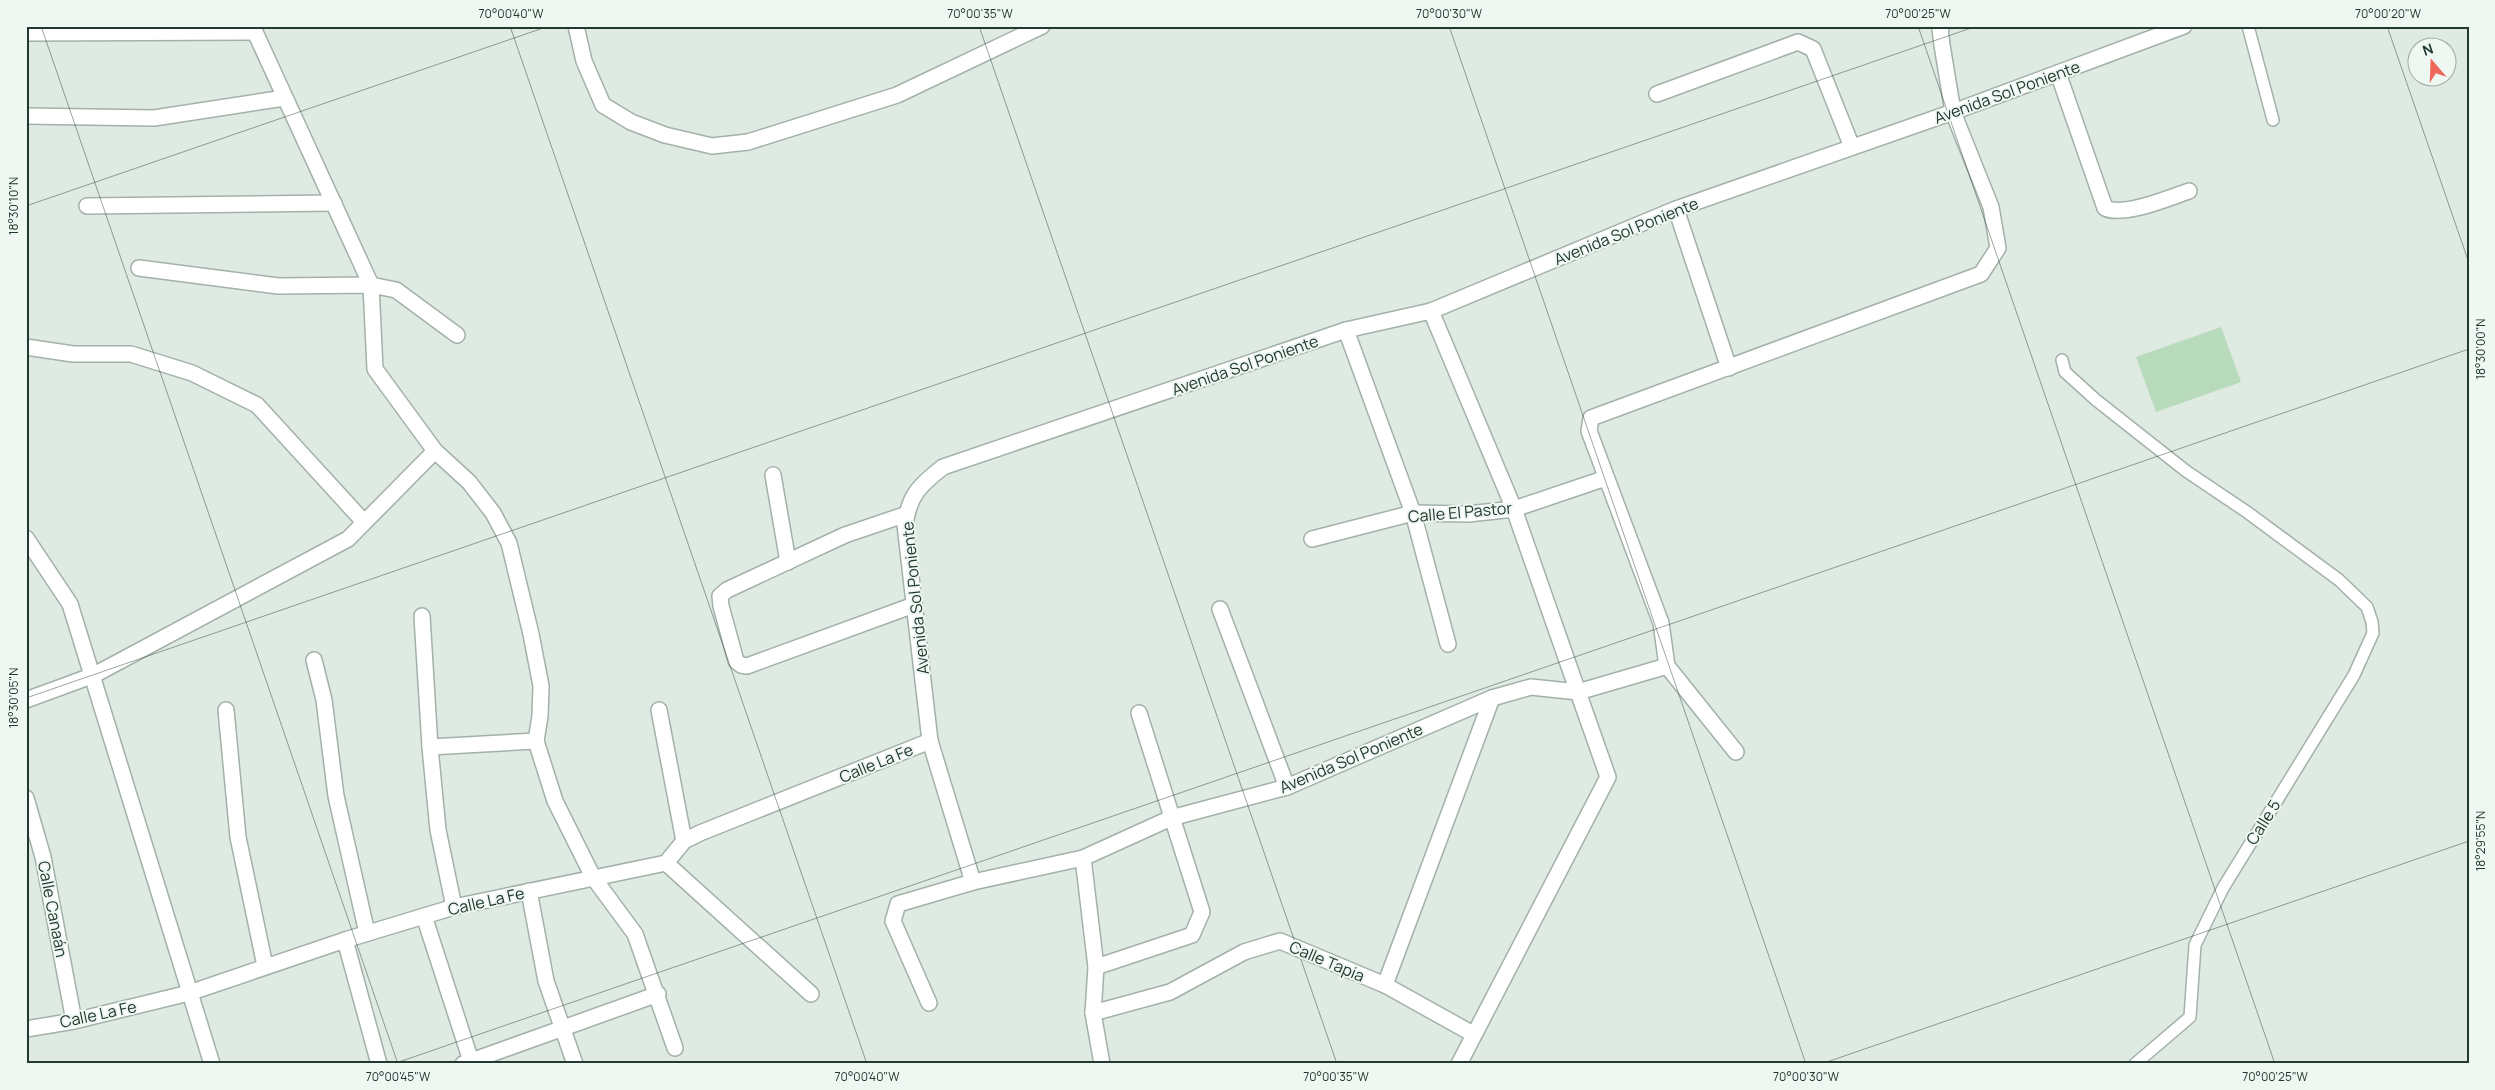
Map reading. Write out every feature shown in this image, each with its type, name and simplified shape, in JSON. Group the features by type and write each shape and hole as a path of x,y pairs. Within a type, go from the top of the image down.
{"street":[{"path":"576,26 584,61 604,105 631,122 665,135 712,146 748,142 897,95 1042,26"},
{"path":"1736,752 1668,666 1661,624 1589,431 1590,418 1981,274 1998,248 1991,206 1953,112 1942,45 1942,26"},
{"name":"Avenida Sol Poniente","path":"1578,692 1531,688 1492,698 1287,787 1171,818 1083,858 973,882 930,741 905,525 908,504 922,484 943,467 1346,330 1431,311 1676,209 1953,112 2184,26"},
{"path":"26,33 255,29 284,98 334,203 370,285 374,369 435,451 469,482 493,513 509,544 531,634 541,686 540,716 536,741 555,801 592,877 635,934 658,994 674,1048"},
{"path":"1657,94 1798,42 1813,50 1852,147"},
{"path":"2058,73 2105,208 2112,211 2126,210 2188,192"},
{"path":"26,116 154,118 284,98"},
{"path":"87,206 334,203"},
{"path":"1676,209 1729,368"},
{"path":"140,268 278,286 370,285 396,290 457,335"},
{"path":"1431,311 1514,509 1608,777 1459,1064"},
{"path":"1346,330 1414,513 1448,644"},
{"path":"26,347 73,354 131,354 192,373 257,405 364,522"},
{"path":"26,700 94,675 348,539 435,451"},
{"path":"773,475 788,562"},
{"name":"Calle El Pastor","path":"1312,539 1414,513 1468,514 1514,509 1606,478"},
{"path":"907,514 845,535 727,590 720,596 720,606 736,661 741,665 747,666 914,605"},
{"path":"26,538 70,604 94,675 212,1064"},
{"path":"1220,609 1287,787"},
{"path":"422,616 430,747 438,830 454,907"},
{"path":"314,660 324,700 336,796 367,933"},
{"path":"1578,692 1668,666"},
{"path":"1386,985 1492,698"},
{"path":"226,710 238,837 265,966"},
{"path":"659,710 684,841"},
{"path":"1096,967 1192,936 1202,912 1139,713"},
{"path":"430,747 536,741"},
{"name":"Calle La Fe","path":"26,1029 74,1021 189,993 345,940 454,907 666,863 684,841 930,741"},
{"name":"Calle Canaán","path":"26,798 43,857 74,1021"},
{"path":"1083,858 1096,967 1093,1013 1102,1064"},
{"path":"666,863 811,994"},
{"path":"929,1003 892,921 898,904 973,882"},
{"path":"529,891 546,981 574,1064"},
{"path":"424,916 467,1062 658,994"},
{"path":"345,940 379,1064"},
{"name":"Calle Tapia","path":"1093,1013 1170,992 1244,952 1280,941 1386,985 1474,1034"}],"lane":[{"path":"2248,26 2273,120"},
{"name":"Calle 5","path":"2062,360 2065,372 2096,400 2186,472 2247,512 2339,580 2367,606 2372,622 2373,633 2354,675 2223,888 2195,945 2190,1017 2135,1064"}],"green space":[{"path":"2221,327 2241,382 2156,412 2136,357"}]}
